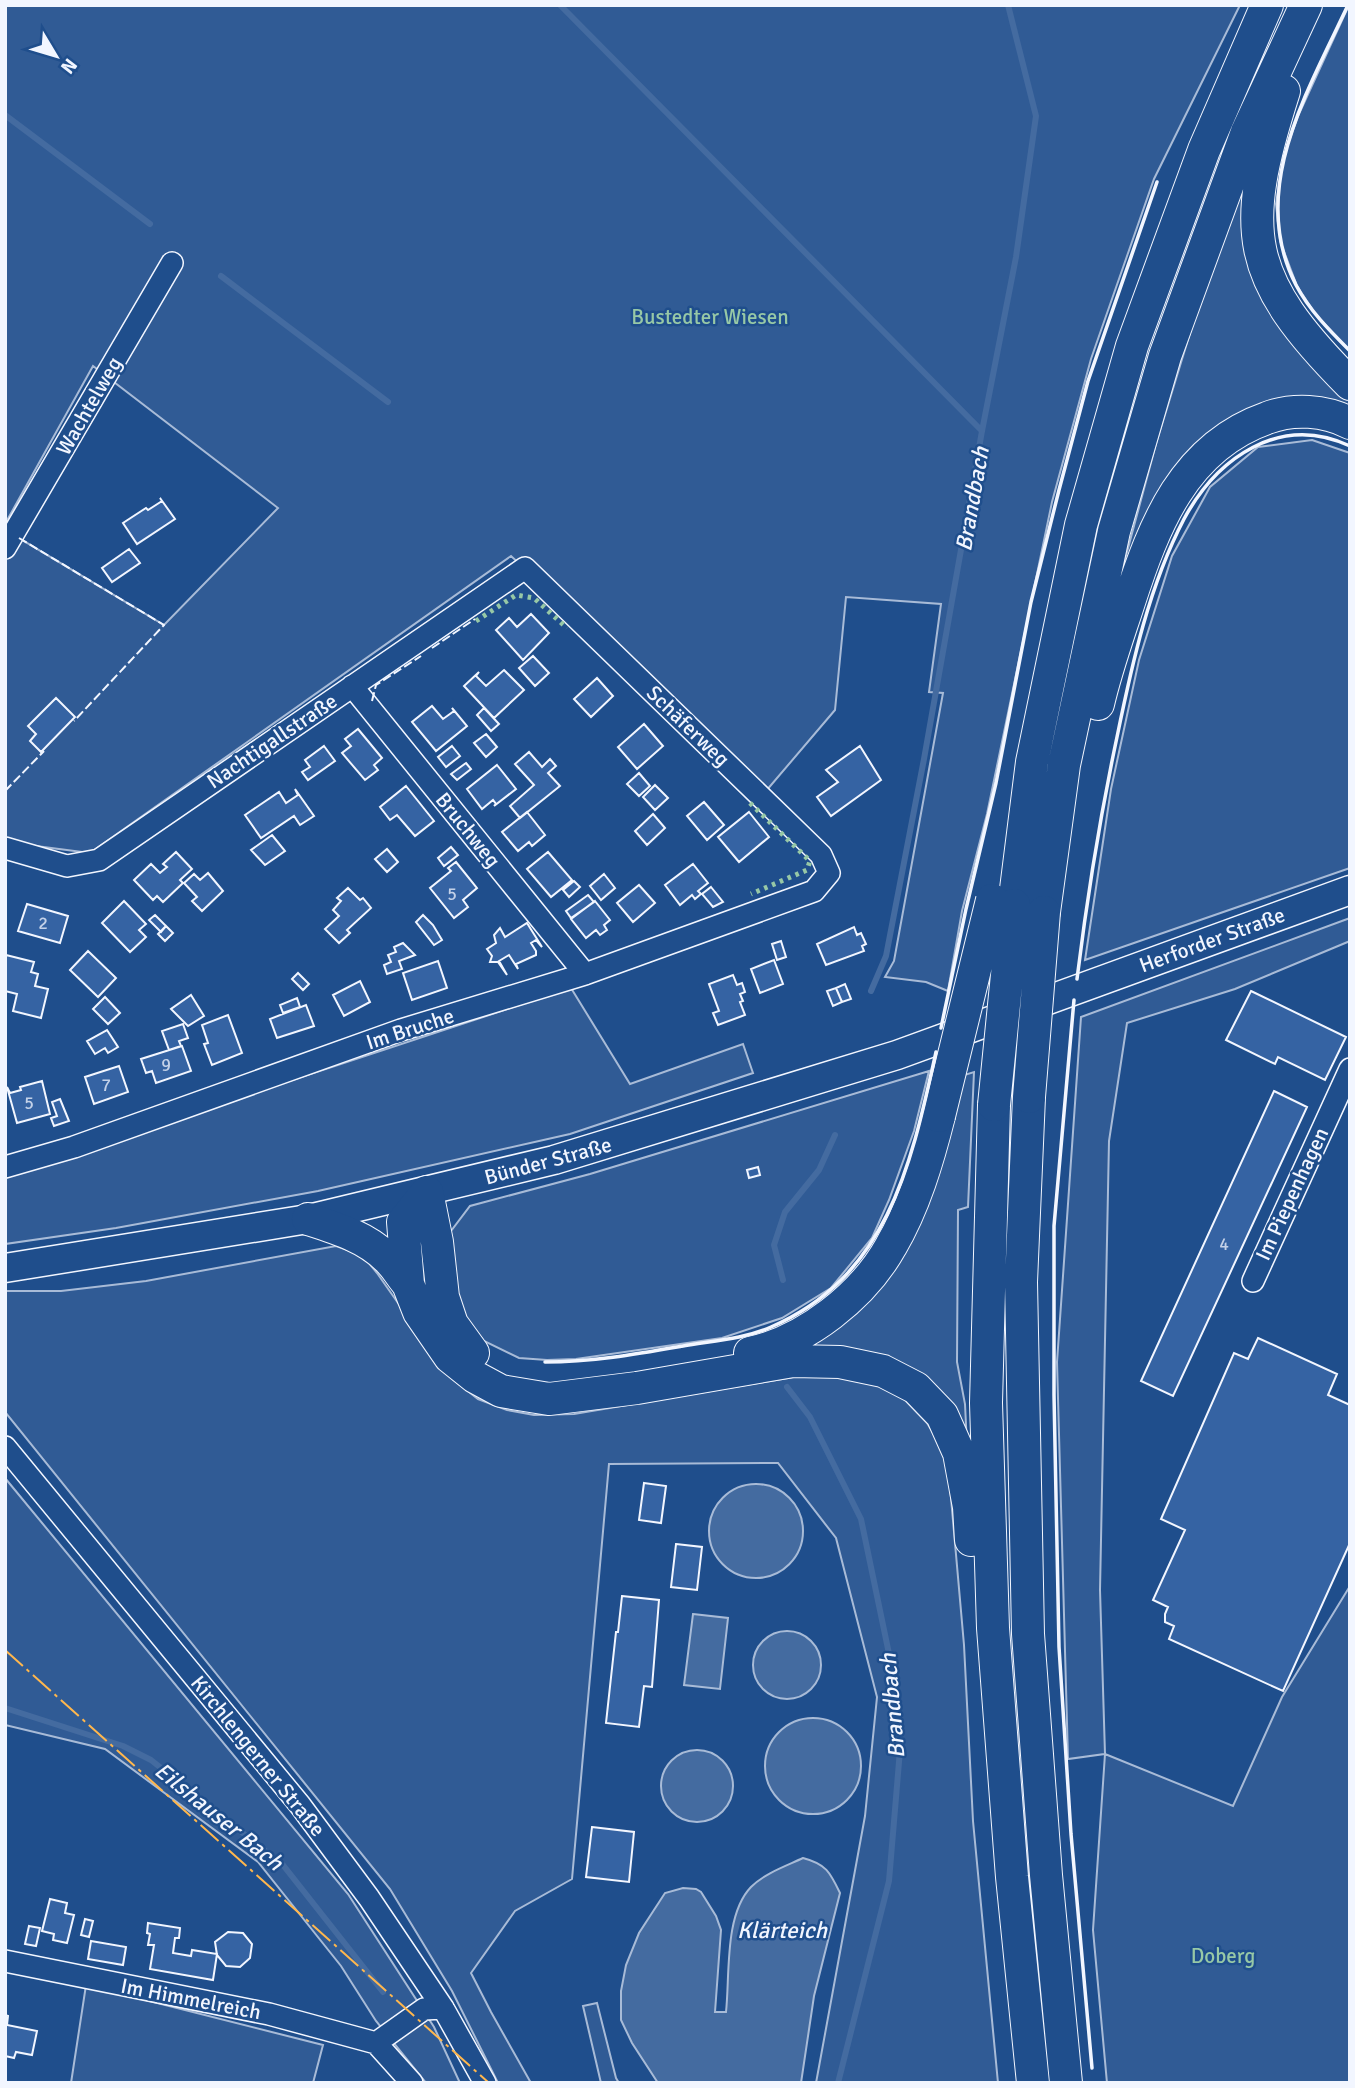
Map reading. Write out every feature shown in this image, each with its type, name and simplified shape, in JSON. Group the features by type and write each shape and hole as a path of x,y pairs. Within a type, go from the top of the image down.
{"highway":[{"path":"427,1192 437,1242 443,1297 452,1324 476,1357 509,1375 548,1382 695,1365 769,1349 804,1331 834,1311 867,1280 891,1247 910,1207 933,1141 1003,902 1081,525 1132,346 1203,150 1267,5"},
{"path":"1066,2083 1046,1875 1028,1634 1021,1282 1029,1097 1044,912 1064,765 1114,531 1161,369 1247,132 1306,5"},
{"path":"1323,5 1284,90 1265,149 1257,195 1256,237 1264,269 1281,304 1302,333 1350,384"},
{"path":"1044,912 1063,891 1083,767 1105,674 1148,543 1172,495 1218,444 1251,424 1280,413 1309,412 1350,423"},
{"path":"1003,902 994,1105 986,1403 993,1628 1012,1877 1033,2083"},
{"path":"408,1284 403,1222 427,1192"},
{"path":"308,1219 342,1230 368,1243 388,1258 408,1284 419,1312 450,1357 475,1377 501,1391 550,1399 637,1388 793,1360 840,1362 883,1371 916,1388 942,1415 959,1454 969,1507 975,1596 993,1628"}],"main road":[{"name":"Herforder Straße","path":"1074,991 1350,890"},
{"name":"Bünder Straße","path":"5,1268 308,1219 554,1160 897,1055 1074,991"}],"street":[{"name":"Wachtelweg","path":"5,548 172,263"},
{"name":"Nachtigallstraße","path":"5,848 67,866 99,860 525,568"},
{"name":"Schäferweg","path":"525,568 821,855 829,873 814,891"},
{"name":"Bruchweg","path":"352,686 585,974"},
{"name":"Im Bruche","path":"5,1167 86,1143 401,1030 585,974 814,891"},
{"name":"Im Piepenhagen","path":"1253,1282 1349,1071"},
{"name":"Kirchlengerner Straße","path":"5,1447 300,1805 369,1898 443,2008 485,2083"},
{"name":"Im Himmelreich","path":"5,1961 269,2014 376,2043"},
{"path":"412,2083 376,2043 424,2009 443,2008"}],"shaded area":[{"name":"Bustedter Wiesen","path":"5,5 1240,5 1154,179 1091,359 1052,502 987,814 962,911 948,991 926,982 885,977 894,961 943,693 929,692 941,604 846,597 835,710 766,791 511,556 90,853 5,842 5,558 17,537 164,625 278,508 93,366 5,524"},
{"path":"1349,5 1350,351 1316,315 1297,286 1280,241 1276,204 1283,158 1298,116"},
{"path":"1248,173 1242,226 1350,395 1350,417 1252,413 1124,578 1120,578 1156,444 1202,294"},
{"path":"1312,440 1350,453 1350,868 1085,960 1111,789 1139,660 1172,556 1210,487 1258,447"},
{"path":"1350,918 1350,941 1235,989 1127,1023 1109,1141 1100,1590 1105,1754 1068,1759 1057,1362 1081,1017"},
{"path":"571,988 630,1084 743,1044 753,1073 570,1134 318,1191 116,1228 5,1244 5,1175"},
{"path":"929,1071 914,1131 872,1238 831,1288 782,1318 722,1338 576,1359 547,1360 519,1358 484,1341 458,1308 448,1235 470,1206 590,1174"},
{"path":"974,1072 968,1207 958,1210 957,1362 965,1404 967,1446 943,1404 784,1355 857,1302 961,1076"},
{"path":"336,1246 353,1252 368,1262 450,1377 478,1399 507,1410 534,1415 574,1414 794,1377 840,1376 879,1385 904,1399 927,1423 948,1464 964,1645 973,1821 998,2083 816,2083 865,1816 877,1697 836,1538 778,1463 609,1464 572,1879 515,1911 471,1973 531,2083 498,2083 452,1991 390,1889 5,1412 5,1291 61,1291 146,1281"},
{"path":"5,1478 348,1894 434,2027 460,2083 426,2083 376,2021 341,1966 258,1862 105,1749 5,1725"},
{"name":"Doberg","path":"1350,1586 1350,2083 1107,2083 1093,1930 1105,1754 1233,1806 1282,1697"},
{"path":"86,1985 323,2045 313,2083 71,2083"},
{"path":"597,2003 619,2083 601,2083 583,2006"}],"water":[{"path":"756,1484 774,1488 789,1498 799,1513 803,1531 799,1549 789,1564 774,1574 756,1578 738,1574 723,1564 713,1549 709,1531 713,1513 723,1498 738,1488"},
{"path":"693,1614 728,1618 720,1689 684,1685"},
{"path":"794,1631 815,1646 821,1658 819,1678 811,1689 794,1699 780,1699 763,1689 755,1678 753,1658 763,1641 774,1633"},
{"path":"813,1718 831,1721 847,1732 858,1748 861,1766 858,1784 847,1800 831,1811 813,1814 795,1811 779,1800 768,1784 765,1766 768,1748 779,1732 795,1721"},
{"path":"697,1750 717,1756 727,1766 733,1786 727,1806 717,1816 697,1822 677,1816 667,1806 661,1786 667,1766 677,1756"},
{"name":"Klärteich","path":"803,1858 826,1870 840,1893 814,1996 801,2083 658,2083 632,2043 621,2020 621,1991 626,1965 639,1933 665,1893 683,1888 701,1892 721,1930 715,2012 726,2012 732,1929 742,1899 751,1887 763,1878"}],"building":[{"path":"160,498 175,519 137,544 123,523 162,501"},
{"path":"129,549 140,563 112,582 102,568"},
{"path":"531,614 549,633 523,660 496,630 509,618 517,627"},
{"path":"533,656 549,673 535,686 519,668"},
{"path":"504,670 524,690 494,718 464,686 479,672 476,676 486,686"},
{"path":"597,678 613,696 591,717 574,699"},
{"path":"56,698 75,717 41,752 30,741 36,734 28,726"},
{"path":"432,706 443,719 454,711 452,708 467,726 436,751 412,722"},
{"path":"484,708 499,724 491,731 477,715"},
{"path":"644,724 663,746 637,769 618,747"},
{"path":"358,729 382,758 374,765 378,770 365,780 342,753 351,746 345,739"},
{"path":"486,734 497,747 486,757 474,743"},
{"path":"324,746 335,761 308,780 302,772 310,767 305,760"},
{"path":"452,746 460,756 446,767 438,757"},
{"path":"860,746 881,780 831,816 817,797 838,782 826,770"},
{"path":"529,752 542,767 550,759 556,766 548,773 560,786 520,818 510,806 534,785 515,764"},
{"path":"466,763 471,769 457,780 451,774"},
{"path":"497,765 516,789 494,806 496,804 493,800 482,809 467,789"},
{"path":"639,773 650,786 639,796 627,784"},
{"path":"655,785 668,798 655,810 643,797"},
{"path":"406,786 434,821 415,836 397,815 390,820 380,807"},
{"path":"295,789 314,816 300,825 294,816 261,838 245,815 279,792 286,803 298,795"},
{"path":"704,802 724,825 707,840 687,816"},
{"path":"527,812 545,835 532,846 529,842 518,851 502,832"},
{"path":"749,812 769,837 739,862 718,837"},
{"path":"653,814 665,828 647,845 635,831"},
{"path":"272,835 285,851 265,865 251,850"},
{"path":"451,847 458,855 444,866 438,858"},
{"path":"387,849 398,862 387,872 375,859"},
{"path":"176,852 192,869 180,880 183,883 163,902 157,896 153,900 134,880 151,864 160,873 167,867 163,864"},
{"path":"548,852 572,880 551,897 527,869"},
{"path":"456,862 477,888 463,900 468,907 454,918 430,888 451,871 448,868"},
{"path":"693,864 708,883 698,891 701,894 695,899 692,895 680,905 665,885"},
{"path":"208,873 223,891 202,911 192,901 197,897 184,883 194,874 200,880"},
{"path":"604,874 615,888 601,900 590,886"},
{"path":"574,881 580,887 569,897 563,890"},
{"path":"639,885 655,903 633,922 617,903"},
{"path":"711,887 723,902 713,907 702,894"},
{"path":"348,888 360,900 363,898 371,908 347,930 350,933 339,943 325,929 339,916 333,910 341,901 337,898"},
{"path":"588,895 594,902 571,918 566,911"},
{"path":"124,901 146,924 139,930 146,937 130,952 102,923"},
{"path":"595,901 610,920 604,925 607,930 600,935 596,930 586,938 571,919"},
{"path":"27,904 68,916 60,943 18,931"},
{"path":"155,915 166,926 161,932 149,920"},
{"path":"423,915 442,940 434,945 416,922"},
{"path":"527,923 542,947 536,940 531,943 536,955 516,964 518,969 509,955 499,961 507,975 498,962 490,962 492,956 487,949 496,943 494,935 500,928 505,937"},
{"path":"166,926 173,933 165,941 158,934"},
{"path":"854,927 857,935 861,933 866,944 862,946 864,951 826,965 817,944"},
{"path":"781,941 786,957 777,960 772,944"},
{"path":"403,943 415,955 399,961 402,969 387,974 384,965 391,962 388,955 396,952 394,947"},
{"path":"88,951 116,978 98,997 70,970"},
{"path":"6,955 34,962 31,972 38,974 35,986 48,989 41,1018 13,1011 17,994 5,991"},
{"path":"774,960 783,984 760,993 751,969"},
{"path":"438,961 447,988 412,1000 403,973"},
{"path":"298,973 309,984 303,990 292,979"},
{"path":"733,975 737,985 742,983 745,992 740,994 743,1001 740,1002 745,1015 718,1025 713,1013 719,1011 709,984"},
{"path":"360,981 370,1002 344,1016 333,995"},
{"path":"845,984 851,999 842,1002 836,988"},
{"path":"836,988 842,1002 833,1006 827,991"},
{"path":"1251,991 1346,1037 1325,1080 1278,1057 1275,1064 1226,1040"},
{"path":"191,995 204,1016 188,1026 171,1009"},
{"path":"105,997 120,1013 108,1024 93,1009"},
{"path":"297,998 300,1007 283,1013 280,1005"},
{"path":"306,1005 314,1026 277,1038 270,1019"},
{"path":"228,1015 242,1053 212,1065 204,1044 208,1043 202,1025"},
{"path":"183,1024 188,1038 179,1041 181,1046 169,1050 162,1031"},
{"path":"107,1030 118,1047 108,1053 105,1048 95,1054 87,1041"},
{"path":"182,1046 191,1071 156,1083 152,1071 146,1073 141,1059"},
{"path":"119,1066 128,1092 94,1104 85,1077"},
{"path":"42,1081 50,1114 17,1123 7,1087 10,1093 21,1090 20,1087"},
{"path":"1274,1091 1307,1107 1173,1396 1141,1381"},
{"path":"60,1099 69,1121 54,1126 51,1118 57,1116 52,1102"},
{"path":"758,1167 760,1175 749,1178 747,1170"},
{"path":"1258,1338 1337,1374 1328,1395 1350,1405 1350,1543 1283,1691 1169,1639 1174,1626 1165,1622 1168,1607 1153,1600 1185,1530 1161,1519 1234,1353 1248,1359"},
{"path":"644,1483 666,1486 661,1523 639,1520"},
{"path":"676,1544 702,1547 697,1590 671,1587"},
{"path":"622,1596 659,1600 652,1687 644,1686 639,1727 606,1723"},
{"path":"592,1827 634,1832 629,1882 586,1877"},
{"path":"50,1899 67,1903 65,1913 74,1915 67,1943 53,1940 54,1934 42,1931"},
{"path":"85,1919 93,1921 89,1937 81,1935"},
{"path":"148,1923 180,1928 179,1938 175,1938 173,1953 191,1956 192,1950 217,1954 213,1980 150,1969 154,1945 148,1945"},
{"path":"29,1926 40,1928 36,1946 25,1944"},
{"path":"228,1932 243,1933 252,1944 250,1958 240,1967 226,1966 217,1955 215,1942"},
{"path":"91,1941 126,1947 123,1965 88,1959"},
{"path":"5,2015 8,2016 7,2025 37,2031 32,2055 16,2052 14,2058 5,2056"}],"waterway":[{"path":"560,5 982,431"},
{"name":"Brandbach","path":"871,991 886,956 924,759 1016,257 1036,116 1008,5"},
{"path":"5,115 150,224"},
{"path":"221,276 388,402"},
{"name":"Brandbach","path":"783,1280 774,1245 785,1212 819,1170 835,1135"},
{"name":"Brandbach","path":"787,1387 810,1417 861,1519 893,1673 900,1750 889,1881 838,2083"},
{"name":"Eilshauser Bach","path":"5,1708 123,1746 151,1760 283,1865 383,1992"}],"hedge":[{"path":"476,621 516,595 534,598 567,628"},
{"path":"750,803 810,861 807,870 751,894"}],"fence":[{"path":"19,538 164,625 74,721"},
{"path":"432,648 475,619"},
{"path":"372,701 376,685 421,656"},
{"path":"5,791 44,751"}],"wall":[{"path":"1348,5 1301,106 1280,177 1278,213 1283,249 1296,285 1314,312 1350,351"},
{"path":"941,1028 996,783 1031,602 1059,490 1088,381 1157,182"},
{"path":"1077,979 1100,827 1129,682 1151,598 1184,519 1214,477 1253,447 1275,439 1299,435 1324,437 1350,446"},
{"path":"1074,1000 1054,1226 1054,1395 1059,1647 1071,1834 1092,2068"},
{"path":"545,1362 614,1357 739,1337 771,1327 811,1305 843,1278 868,1247 888,1213 904,1175 916,1135 936,1052"}],"power":[{"path":"5,1650 489,2083"}]}
